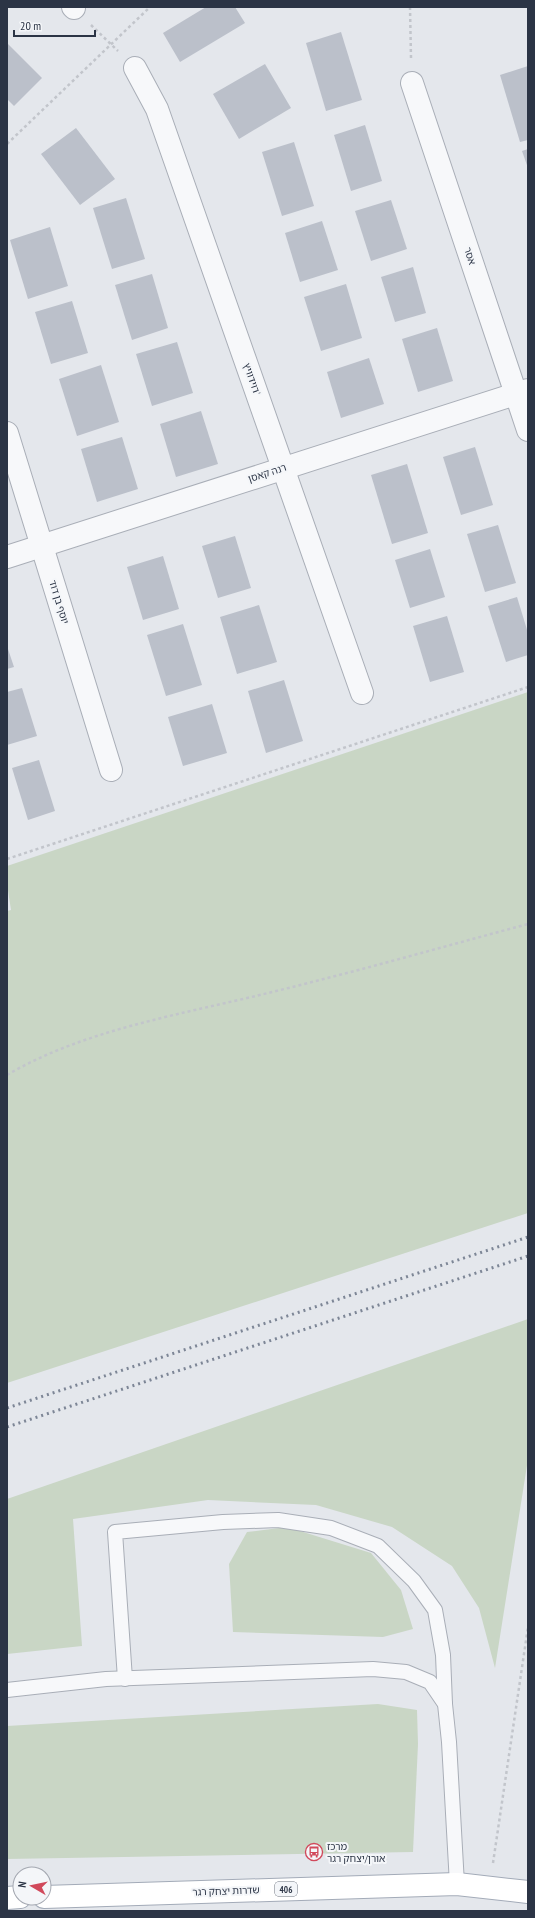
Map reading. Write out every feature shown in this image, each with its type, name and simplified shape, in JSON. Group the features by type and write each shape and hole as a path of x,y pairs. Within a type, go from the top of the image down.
{"main road":[{"name":"שדרות יצחק רגר","path":"52,1897 457,1884 528,1892"}],"street":[{"name":"דוידוויץ'","path":"135,68 157,109 362,692"},
{"name":"אסר","path":"412,83 522,392 528,430"},
{"name":"רנה קאסן","path":"7,557 522,392"},
{"name":"יוסף בן דוד","path":"7,433 111,770"}],"lane":[{"path":"125,1679 115,1532 223,1522 278,1520 331,1528 378,1546 414,1581 435,1610 443,1655 457,1884"},
{"path":"7,1690 125,1679 373,1669 406,1672 430,1682 445,1704"}],"path":[{"path":"73,7 135,68"},
{"path":"7,144 150,7"},
{"path":"410,7 412,83"},
{"path":"7,859 528,687"},
{"path":"7,1075 26,1064 102,1034 280,990 528,924"},
{"path":"490,1887 528,1627"}],"green space":[{"path":"528,692 528,1213 7,1383 7,911 11,910 7,884 7,866"},
{"path":"528,1319 528,1459 495,1668 479,1608 452,1566 392,1527 316,1505 208,1500 73,1519 82,1646 7,1654 7,1499"},
{"path":"287,1527 371,1553 401,1590 413,1629 383,1637 233,1632 229,1564 247,1532"},
{"path":"378,1704 417,1710 418,1744 413,1852 7,1859 7,1726"}],"building":[{"path":"206,7 235,7 245,23 180,62 163,33"},
{"path":"341,32 362,100 326,111 306,43"},
{"path":"7,43 42,78 14,106 7,99"},
{"path":"265,64 291,108 239,139 213,94"},
{"path":"528,66 528,140 520,142 500,75"},
{"path":"365,125 382,181 351,191 334,135"},
{"path":"76,128 115,179 80,205 41,154"},
{"path":"294,142 314,206 282,216 262,152"},
{"path":"528,149 528,168 522,151"},
{"path":"126,198 145,259 112,269 93,208"},
{"path":"391,200 407,249 371,261 355,211"},
{"path":"322,221 338,270 300,282 285,233"},
{"path":"50,227 68,286 28,299 10,240"},
{"path":"413,267 426,313 395,322 381,277"},
{"path":"152,274 168,328 132,340 115,285"},
{"path":"346,284 362,338 321,351 304,297"},
{"path":"72,301 88,353 51,364 35,312"},
{"path":"437,328 453,381 418,392 402,339"},
{"path":"177,342 193,393 152,406 136,354"},
{"path":"369,358 384,404 341,418 327,372"},
{"path":"101,365 119,422 77,436 59,379"},
{"path":"201,411 218,464 176,477 160,424"},
{"path":"122,437 138,489 97,502 81,449"},
{"path":"475,447 493,505 461,515 443,457"},
{"path":"407,464 428,533 392,544 371,475"},
{"path":"498,525 516,583 485,592 467,534"},
{"path":"235,536 251,588 218,598 202,546"},
{"path":"430,549 445,597 410,608 395,560"},
{"path":"163,556 179,609 143,620 127,567"},
{"path":"517,597 528,633 528,655 506,662 488,606"},
{"path":"259,605 277,662 237,674 220,617"},
{"path":"447,616 464,672 430,682 413,626"},
{"path":"183,624 202,685 166,696 147,635"},
{"path":"7,646 14,667 7,669"},
{"path":"284,680 303,741 266,753 248,691"},
{"path":"22,688 37,736 7,745 7,692"},
{"path":"212,704 227,753 183,766 168,717"},
{"path":"39,760 55,811 28,820 12,768"}],"railway":[{"path":"7,1408 528,1237"},
{"path":"7,1427 528,1256"}],"place":[{"name":"מרכז אורן/יצחק רגר","path":"314,1852"}]}
